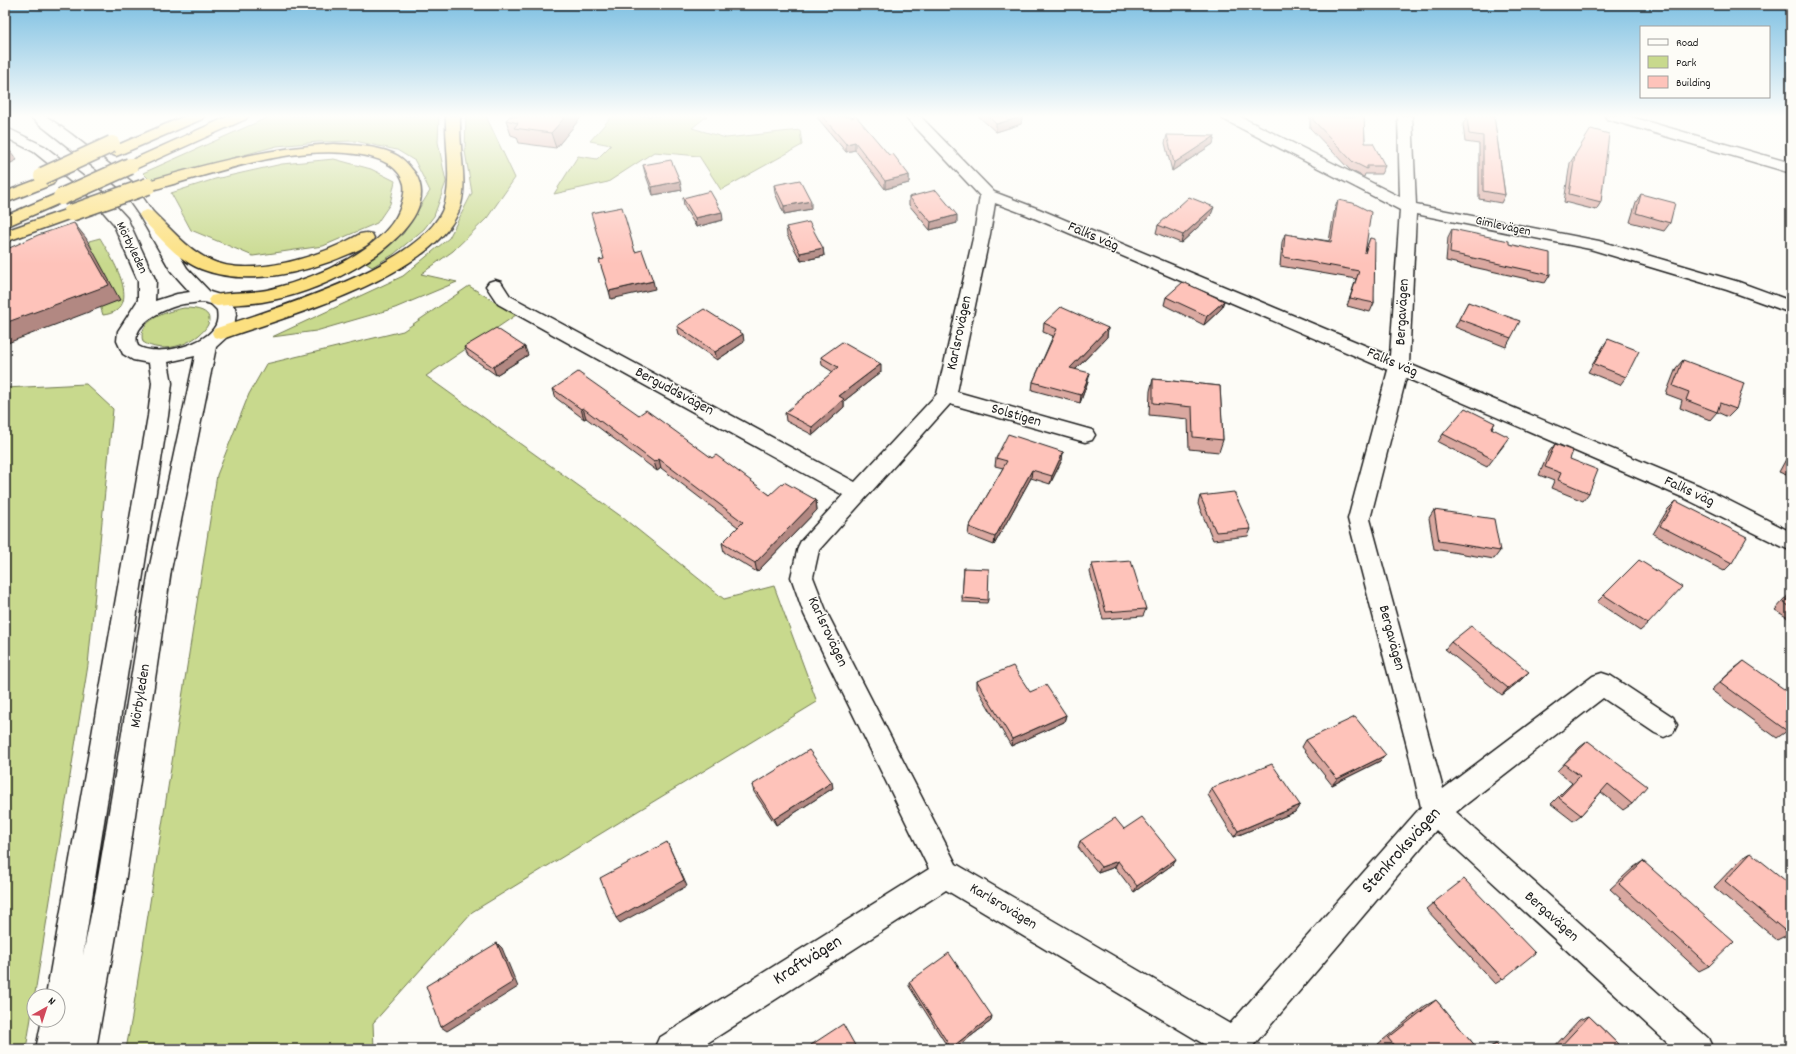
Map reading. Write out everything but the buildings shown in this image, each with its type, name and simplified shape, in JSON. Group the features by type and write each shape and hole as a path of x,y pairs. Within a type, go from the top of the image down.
{"highway":[{"path":"5,194 73,165"},
{"path":"5,222 132,165"},
{"path":"5,237 148,186 224,165"},
{"path":"211,298 268,295 326,277 350,264 387,240 406,217 414,190 406,171 399,165"},
{"path":"214,338 321,299 365,281 407,256 441,229 453,204 455,165"},
{"path":"5,198 44,178"},
{"path":"147,215 186,252 207,266 242,273 270,270 317,261 357,244 397,215 414,190"}],"street":[{"name":"Mörbyleden","path":"61,165 98,195 121,222 147,281 148,300 129,330 126,338 130,350 140,356 158,357 177,354 214,338"},
{"name":"Mörbyleden","path":"80,1049 110,890 160,570 214,338 227,321 226,308 211,298 180,271 147,215 126,185 101,165"},
{"path":"959,165 988,195"},
{"name":"Gimlevägen","path":"1324,165 1408,208 1593,245 1733,286 1791,307"},
{"name":"Bergavägen","path":"1406,165 1408,208 1399,366 1359,519 1421,750 1435,811 1697,1049"},
{"path":"1781,165 1791,168"},
{"name":"Falks väg","path":"988,195 1033,212 1399,366 1692,492 1791,542"},
{"name":"Karlsrovägen","path":"988,195 982,234 946,396 809,547 802,577 816,614 946,874 1233,1047"},
{"name":"Berguddsvägen","path":"495,286 504,300 858,492"},
{"path":"135,321 150,311 174,301 211,298"},
{"name":"Mörbyleden","path":"63,988 158,416 162,383 158,357"},
{"name":"Solstigen","path":"946,396 1085,435"},
{"name":"Stenkroksvägen","path":"1233,1047 1435,811 1602,684 1664,725"},
{"name":"Kraftvägen","path":"670,1049 946,874"},
{"path":"52,1049 56,1028"}],"green space":[{"path":"161,165 205,165 150,180 143,173"},
{"path":"277,165 357,165 371,169 395,181 390,204 377,223 323,246 253,256 191,230 171,193 215,179"},
{"path":"417,165 443,165 446,182 434,216 424,229 394,254 372,267 364,262 403,234 430,191"},
{"path":"467,165 509,165 515,178 487,218 453,251 421,274 457,282 395,308 316,331 272,337 403,276 449,238 472,193"},
{"path":"572,165 634,165 608,182 554,194"},
{"path":"705,165 766,165 721,190"},
{"path":"100,238 117,269 124,293 122,304 116,311 103,315 97,296 104,280 89,241"},
{"path":"469,286 516,315 426,376 622,517 724,599 774,586 817,702 472,912 373,1023 374,1049 126,1049 217,475 249,394 266,364 403,331"},
{"path":"184,308 201,310 209,317 208,325 200,334 188,342 174,347 158,347 143,342 142,334 144,328 149,322 162,314"},
{"path":"86,384 113,409 88,665 36,988 26,988 26,1028 29,1028 26,1049 5,1049 5,388"}]}
